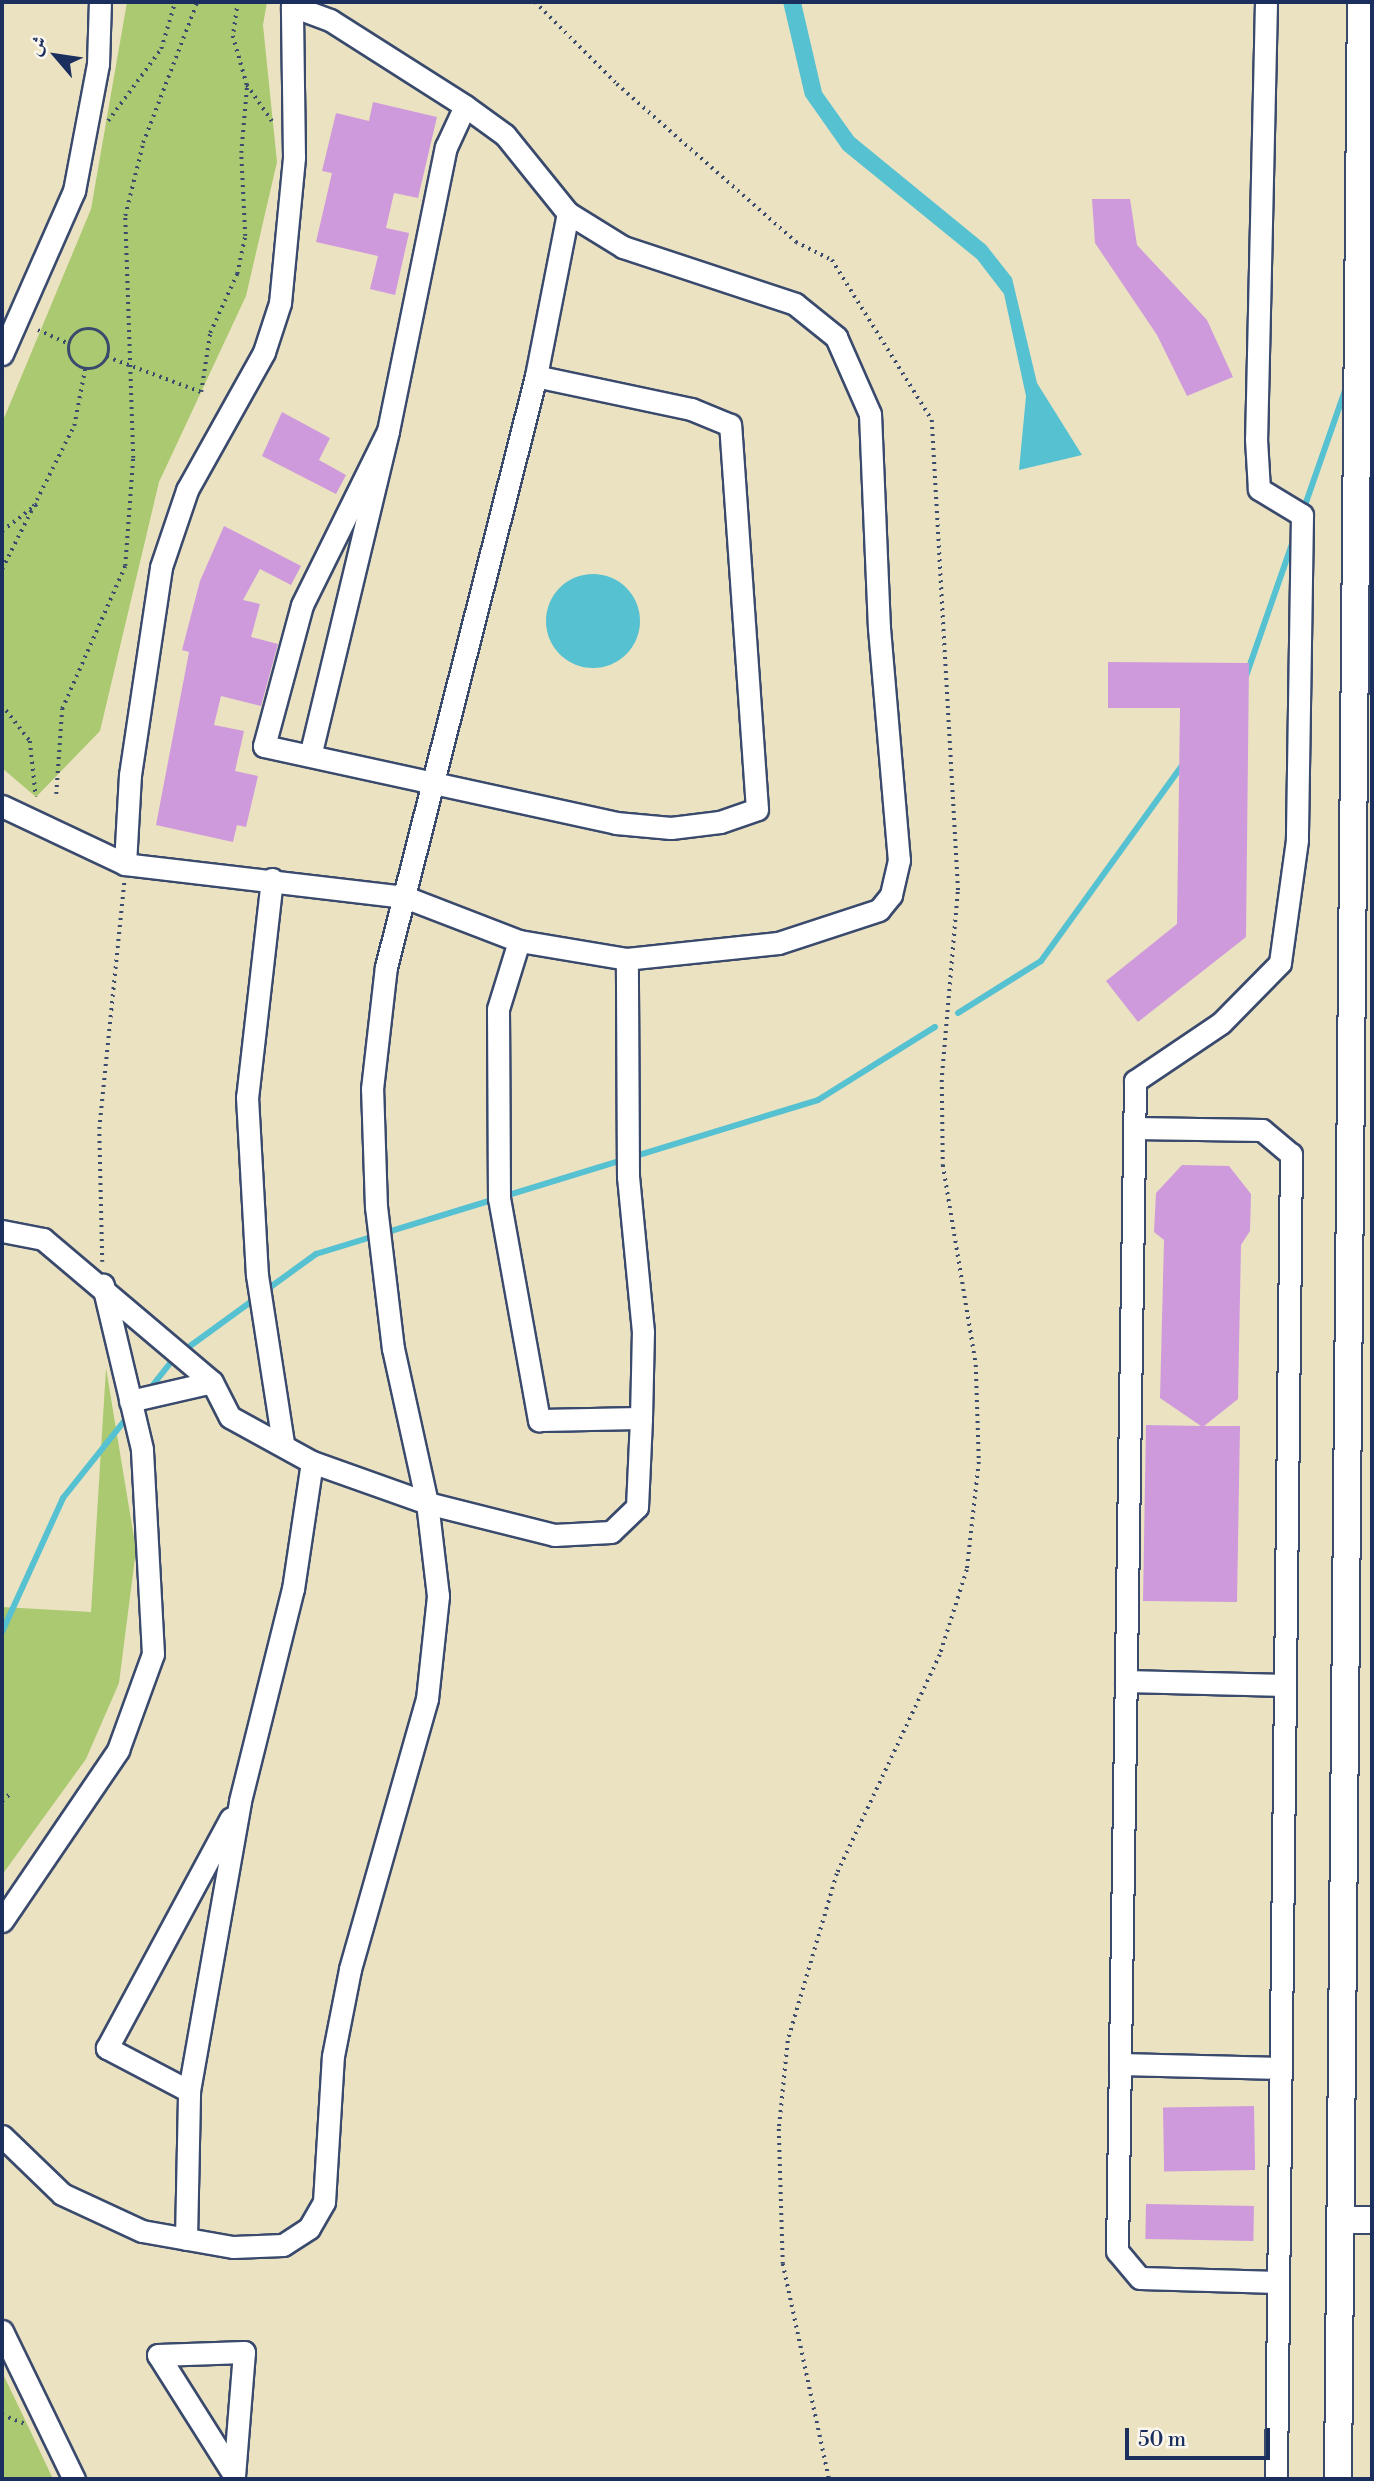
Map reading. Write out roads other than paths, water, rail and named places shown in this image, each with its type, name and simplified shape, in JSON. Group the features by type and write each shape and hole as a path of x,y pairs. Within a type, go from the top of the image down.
{"main road":[{"path":"1338,2479 1361,4"},
{"path":"1341,2220 1372,2220"}],"street":[{"path":"2,354 74,191 98,64 100,2"},
{"path":"1266,2 1256,439 1259,489 1302,515 1297,840 1280,963 1220,1023 1135,1081 1117,2251 1140,2278 1278,2282"},
{"path":"2,806 125,864 272,879 405,897 519,941 627,959 778,943 858,919 891,895 899,860 879,628 870,414 836,337 795,304 623,247 568,213 506,135 330,20 294,3 294,156 280,303 264,352 187,491 161,567 130,775 125,864"},
{"path":"311,752 388,431 446,147 465,106"},
{"path":"2,2136 25,2165 100,2217 186,2239 283,2245 309,2228 324,2202 333,2056 345,1994 427,1699 438,1596 427,1503 393,1349 376,1207 373,1089 386,967 436,779 536,376 568,213"},
{"path":"388,431 302,605 264,746 311,752 643,825 720,822 757,809 730,425 691,410 536,376"},
{"path":"272,879 247,1097 257,1275 283,1443"},
{"path":"519,941 498,1009 499,1198 539,1420 641,1418"},
{"path":"2,1231 43,1239 103,1285 212,1382 230,1417 283,1443 312,1462 427,1503 554,1535 611,1532 637,1507 641,1418 643,1332 628,1177 627,959"},
{"path":"1134,1128 1262,1130 1292,1154 1276,2479"},
{"path":"2,1921 118,1750 153,1654 152,1549 142,1449 103,1285"},
{"path":"130,1401 212,1382"},
{"path":"186,2239 189,2091 240,1801 293,1589 312,1462"},
{"path":"1126,1681 1285,1685"},
{"path":"189,2091 107,2048 240,1801"},
{"path":"1120,2064 1281,2068"},
{"path":"2,2331 74,2479"},
{"path":"244,2352 231,2477 172,2377 158,2355 244,2352"}],"water":[{"path":"783,2 801,2 822,92 854,137 986,245 1012,278 1037,383 1082,455 1019,470 1026,396 1004,294 977,259 843,150 805,96"},
{"path":"593,574 611,577 626,588 637,603 640,621 637,639 626,654 611,665 593,668 575,665 560,654 549,639 546,621 549,603 560,588 575,577"}],"waterway":[{"path":"1303,511 1347,385"},
{"path":"1246,676 1293,541"},
{"path":"958,1013 1041,961 1183,764"},
{"path":"265,1291 316,1254 818,1100 935,1027"},
{"path":"149,1390 175,1357 256,1298"},
{"path":"2,1632 63,1498 129,1415"}]}
